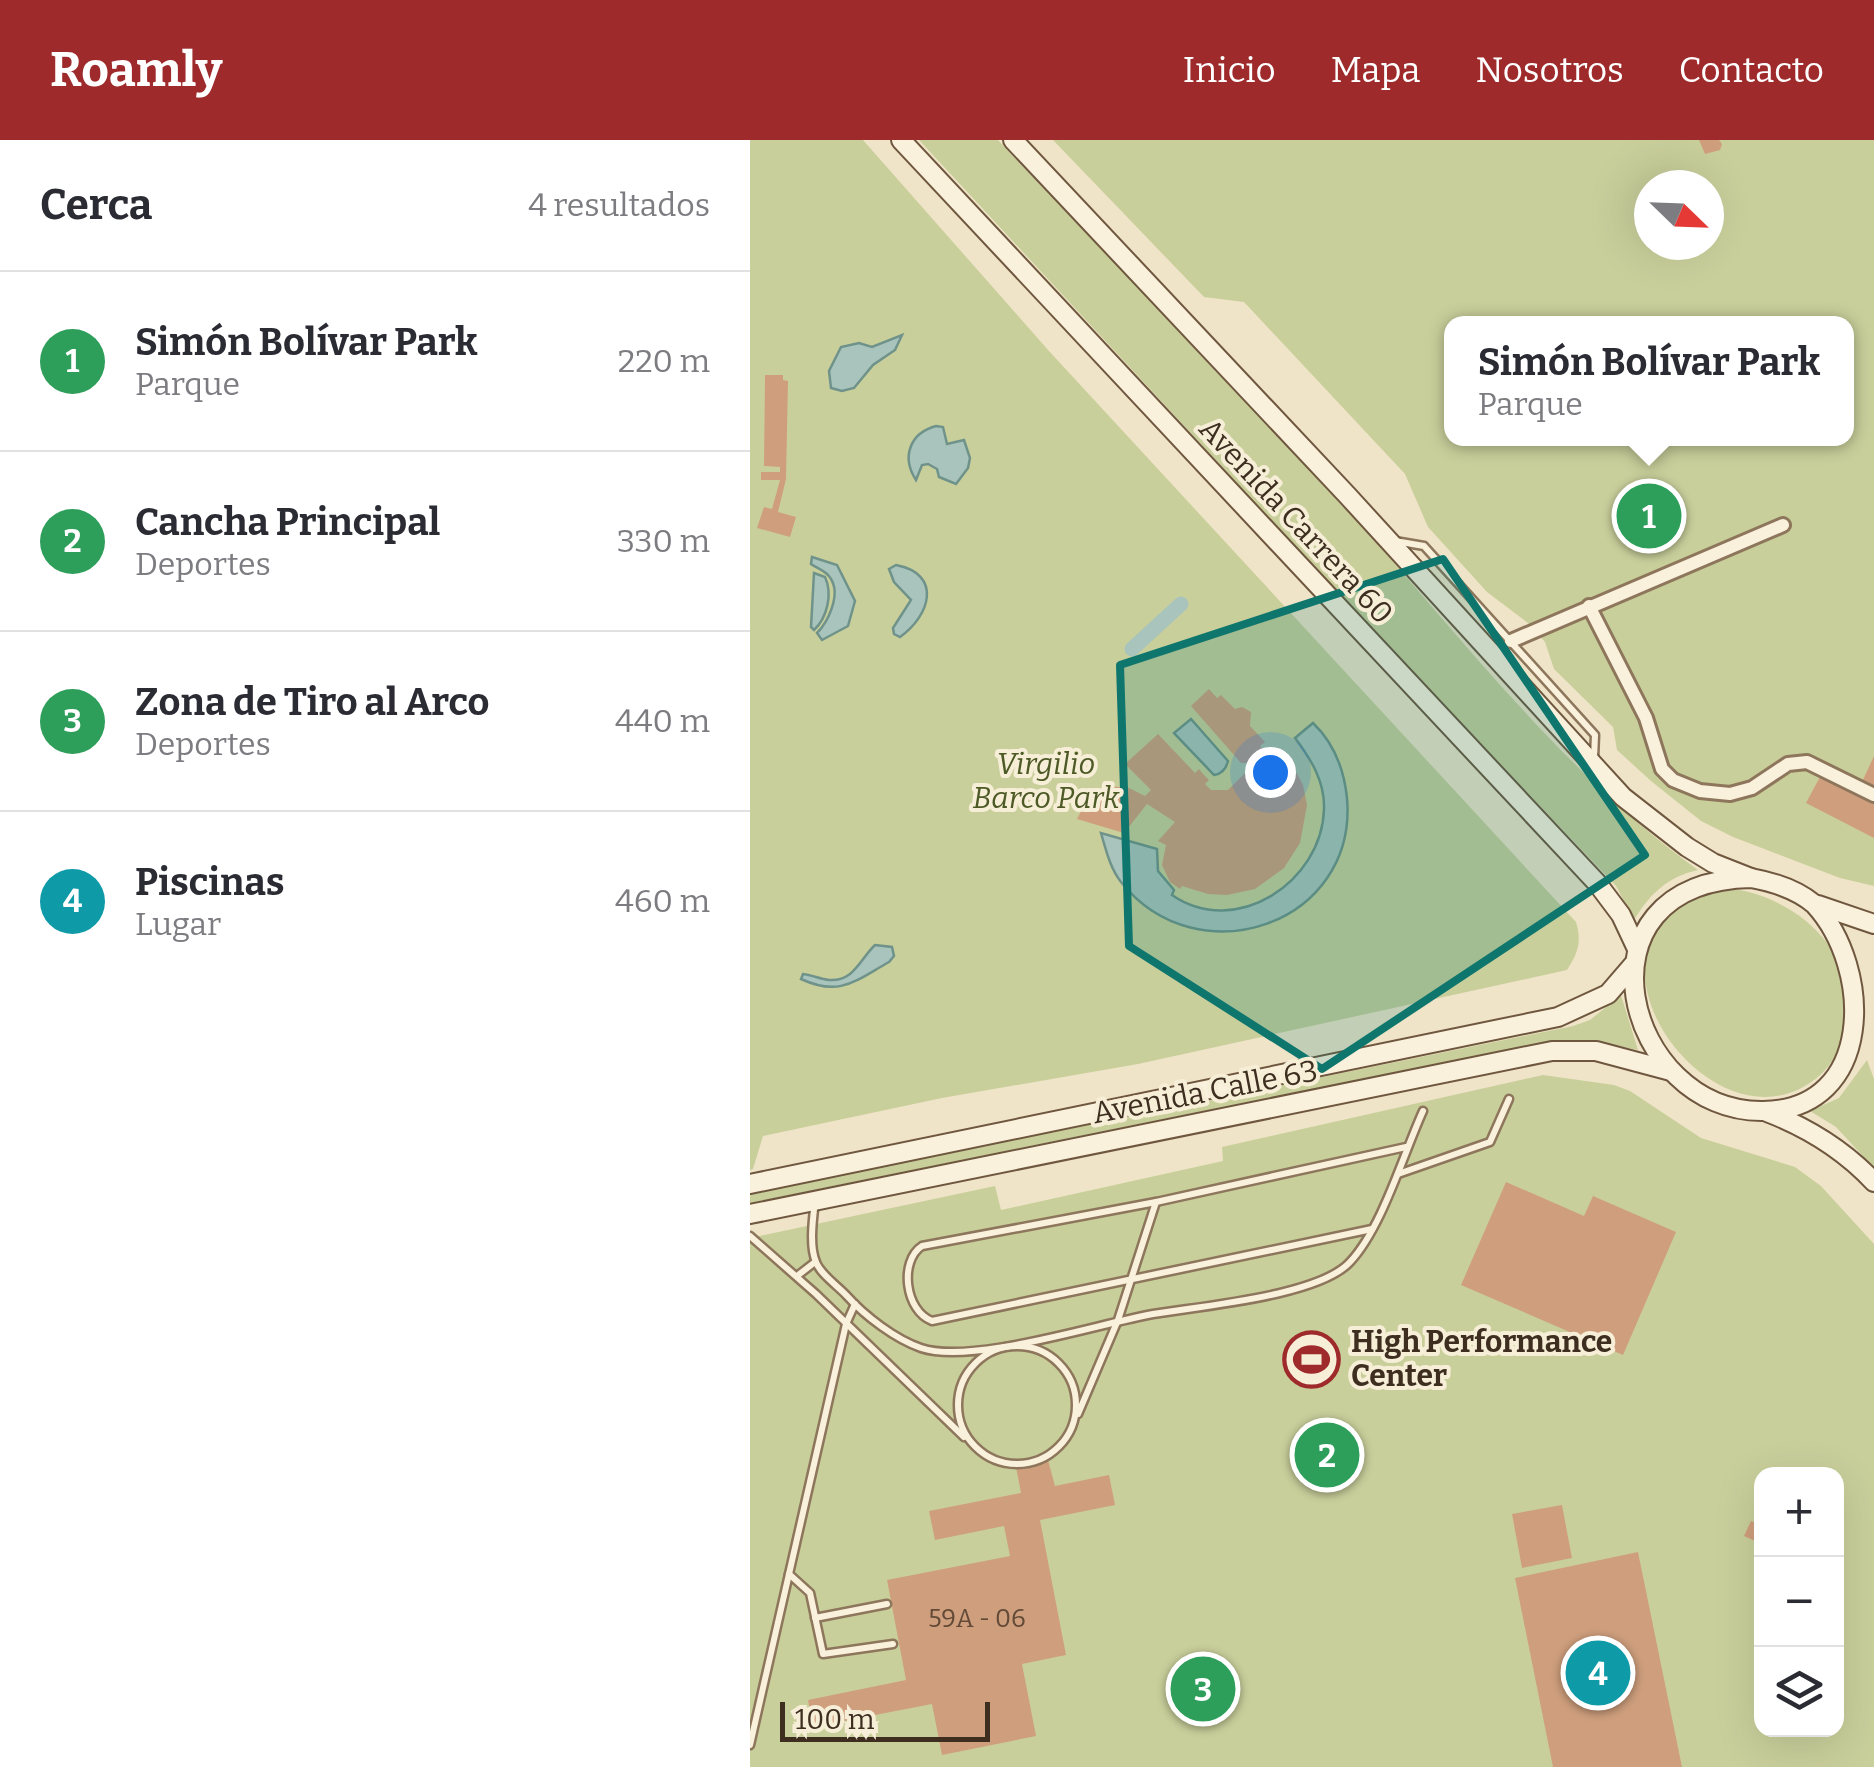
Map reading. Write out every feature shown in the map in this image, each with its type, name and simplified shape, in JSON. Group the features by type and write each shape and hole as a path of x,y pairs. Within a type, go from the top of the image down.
{"main road":[{"name":"Avenida Carrera 60","path":"901,140 1597,883 1621,915 1635,957"},
{"name":"Avenida Carrera 60","path":"1013,140 1624,796 1687,847 1713,863 1751,878"},
{"path":"1874,924 1751,878 1723,879 1680,893 1651,922 1635,957 1636,1002 1644,1025 1672,1071 1718,1101 1766,1112 1818,1137 1874,1182"},
{"path":"1766,1112 1796,1107 1831,1086 1846,1070 1867,1029 1864,989 1856,967 1840,936 1812,903"},
{"name":"Avenida Calle 63","path":"750,1184 1558,1017 1608,994 1635,957"},
{"name":"Avenida Calle 63","path":"750,1214 1526,1056 1596,1051 1672,1071"}],"street":[{"path":"1511,641 1783,525"},
{"path":"1589,606 1646,718 1662,770 1673,780 1700,791 1730,794 1752,788 1797,762 1816,765 1874,795"}],"lane":[{"path":"1388,541 1424,546 1594,735 1594,765"},
{"path":"1396,1175 1490,1142 1509,1100"},
{"path":"975,1448 964,1433 958,1414 958,1394 977,1360 994,1350 1118,1320 1310,1286 1349,1264 1372,1228 1422,1111"},
{"path":"1372,1228 932,1320 922,1317 914,1306 906,1266 912,1252 922,1246 1156,1202 1406,1147"},
{"path":"816,1200 815,1262 855,1304 905,1341 924,1349 949,1352 1012,1345 1032,1347 1051,1356 1066,1370 1074,1389 1077,1409 1072,1429"},
{"path":"750,1236 797,1276 975,1448 991,1459 1028,1464 1046,1457 1072,1429 1118,1320 1156,1202"},
{"path":"797,1276 815,1262"},
{"path":"750,1745 846,1324 855,1304"},
{"path":"788,1574 810,1593 823,1654 893,1644"},
{"path":"815,1618 887,1604"}],"highlighted area":[{"path":"1443,559 1645,855 1322,1069 1129,946 1120,665"}],"green space":[{"name":"Virgilio Barco Park","path":"750,140 863,140 1049,351 1576,922 1578,947 1567,970 1138,1064 942,1098 763,1136 750,1170"},
{"path":"919,140 998,140 1304,461 1556,745 1649,832 1698,870 1660,888 1634,920 1616,886"},
{"path":"1053,140 1874,140 1874,886 1840,878 1733,837 1701,821 1651,781 1617,750 1613,727 1554,669 1545,642 1528,623 1487,592 1428,527 1405,474 1244,302 1204,297"},
{"path":"1724,888 1750,892 1798,915 1834,953 1844,976 1848,1002 1845,1030 1836,1055 1819,1076 1777,1096 1734,1091 1694,1068 1664,1032 1647,990 1648,948 1672,912"},
{"path":"1621,995 1638,1050 1592,1041 1525,1046 750,1203 750,1194 1573,1026 1590,1020"},
{"path":"1867,1060 1874,1079 1874,1168 1836,1127 1810,1111 1839,1098"},
{"name":"High Performance Center","path":"1543,1075 1614,1085 1630,1091 1701,1138 1795,1167 1821,1186 1874,1244 1874,1767 750,1767 750,1238 995,1186 1001,1210 1223,1161 1222,1147"}],"water":[{"path":"902,335 895,350 873,365 854,388 831,388 829,371 841,347 859,343 872,347"},
{"path":"936,426 943,427 947,444 964,440 970,458 956,484 939,477 937,469 928,464 922,465 916,480 911,471 909,455 914,440"},
{"path":"812,557 837,565 855,601 848,626 822,640 817,633 832,608 835,593 827,574 811,564"},
{"path":"896,565 921,577 927,596 919,618 900,637 893,628 911,600 894,582 889,569"},
{"path":"814,573 825,577 828,598 814,630 811,627"},
{"path":"1191,719 1228,761 1219,774 1214,775 1174,733"},
{"path":"1313,723 1337,757 1347,798 1344,842 1327,878 1301,906 1267,924 1229,931 1190,928 1153,911 1121,882 1101,833 1157,849 1158,871 1174,890 1172,895 1197,907 1222,910 1248,906 1271,896 1292,880 1320,835 1324,809 1316,771 1295,738"},
{"path":"875,945 892,947 894,956 856,980 826,987 801,979 803,974 829,980 845,977"}],"building":[{"path":"1699,140 1719,140 1722,144 1720,150 1705,154"},
{"path":"765,375 783,375 783,380 788,381 786,479 778,512 796,517 790,537 757,528 764,507 772,509 780,480 761,480 761,472 780,472 780,467 764,466"},
{"path":"1209,689 1235,709 1242,707 1251,712 1250,726 1265,742 1260,746 1274,760 1282,753 1292,764 1303,785 1307,805 1300,843 1284,868 1255,889 1227,895 1182,886 1180,889 1170,882 1162,865 1166,845 1158,841 1175,822 1147,804 1124,833 1077,819 1086,802 1107,786 1129,788 1145,796 1151,790 1125,764 1158,734 1195,773 1199,769 1209,780 1205,784 1211,790 1228,790 1250,768 1241,763 1191,706"},
{"path":"1874,756 1874,790 1861,784"},
{"path":"1821,775 1874,803 1874,838 1806,803"},
{"path":"1506,1182 1584,1216 1593,1196 1676,1232 1623,1355 1461,1285"},
{"path":"1048,1460 1055,1486 1109,1475 1115,1505 1040,1520 1066,1655 1022,1664 1036,1736 942,1755 932,1704 813,1727 808,1700 906,1680 887,1580 1010,1556 1004,1526 935,1540 929,1511 1021,1493 1016,1467 1032,1468"},
{"path":"1562,1505 1572,1558 1522,1568 1512,1514"},
{"path":"1751,1521 1754,1522 1754,1540 1744,1536"},
{"path":"1638,1552 1682,1767 1553,1767 1515,1578"}],"waterway":[{"path":"1132,649 1181,604"}],"place":[{"name":"Simón Bolívar Park","path":"1649,516"},
{"name":"High Performance Center","path":"1312,1359"},
{"name":"Cancha Principal","path":"1327,1455"},
{"name":"Piscinas","path":"1598,1673"},
{"name":"Zona de Tiro al Arco","path":"1203,1689"}]}
